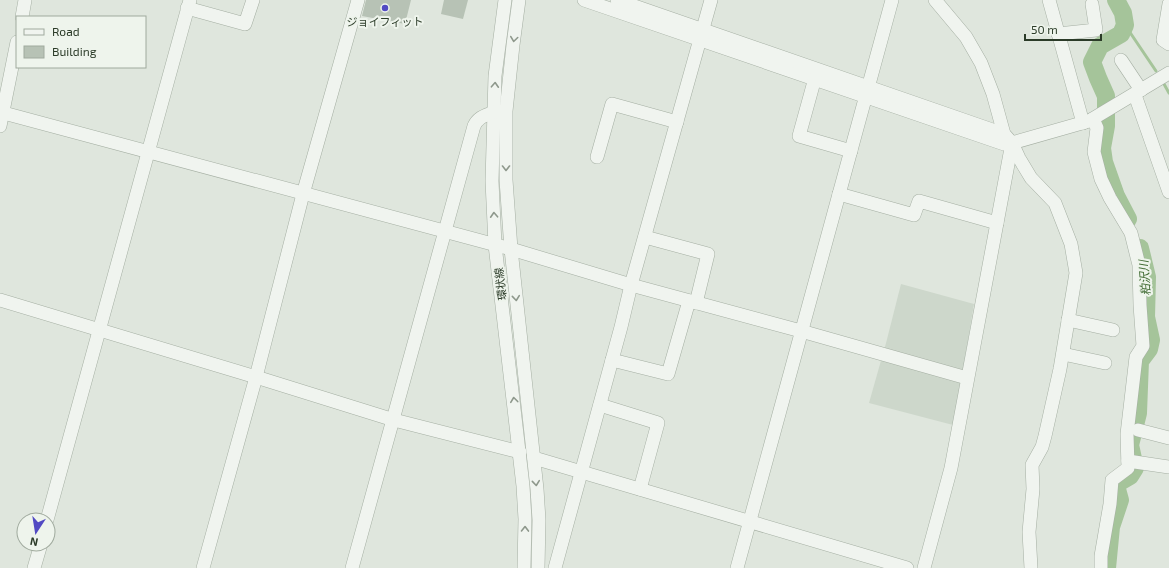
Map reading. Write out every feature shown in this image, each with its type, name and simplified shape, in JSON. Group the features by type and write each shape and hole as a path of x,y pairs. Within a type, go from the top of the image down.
{"street":[{"path":"22,16 25,0"},
{"path":"49,512 98,329 189,4 245,24 253,0"},
{"path":"203,568 358,0"},
{"name":"環状線","path":"506,0 495,76 492,181 495,245 520,452 525,519 524,568"},
{"name":"環状線","path":"520,0 512,51 506,111 506,180 511,249 534,458 539,520 538,568"},
{"path":"584,0 702,34 868,91 1004,144 1008,138 1088,121 1169,74"},
{"path":"617,0 815,78 868,91"},
{"path":"555,568 631,285 711,0"},
{"path":"737,568 892,0"},
{"path":"935,0 966,37 981,63 1008,138 1019,158 1031,178 1055,203 1071,244 1076,273 1062,354 1042,447 1032,465 1033,489 1029,532 1031,568"},
{"path":"1049,0 1058,34 1088,121 1096,128 1094,152 1101,179 1110,198 1131,233 1139,265 1140,305 1144,346 1136,357 1127,434 1128,468 1112,480 1110,504 1101,556 1101,568"},
{"path":"1058,34 1096,34 1092,4"},
{"path":"1169,4 1163,40 1169,44"},
{"path":"0,126 1,112 16,46"},
{"path":"1121,60 1138,92 1169,192"},
{"path":"815,78 799,136 851,151"},
{"path":"597,157 612,104 677,122"},
{"path":"1,112 511,249 631,285 967,378"},
{"path":"352,568 474,126 476,121 481,117 494,112"},
{"path":"924,568 951,468 997,223 1008,138"},
{"path":"839,194 914,215 919,201 997,223"},
{"path":"612,360 668,374 708,254 645,237"},
{"path":"0,300 394,420 520,452"},
{"path":"1068,320 1113,330"},
{"path":"1062,354 1105,363"},
{"path":"600,405 658,423 640,489"},
{"path":"1138,430 1169,438"},
{"path":"534,458 907,568"},
{"path":"1128,461 1169,467"},
{"path":"34,568 38,552"}],"shaded area":[{"path":"901,284 974,304 963,370 959,372 884,351"},
{"path":"882,357 959,379 961,384 953,425 869,403"}],"building":[{"name":"ジョイフィット","path":"366,0 411,0 405,24 362,16"},
{"path":"444,0 468,0 463,19 441,14"}],"waterway":[{"name":"粕沢川","path":"1116,0 1123,13 1125,25 1121,34 1100,46 1092,62 1106,96 1106,126 1102,148 1104,162 1116,196 1128,219"},
{"path":"1125,25 1156,71"},
{"path":"1164,84 1169,93"},
{"name":"粕沢川","path":"1107,568 1111,527 1120,500 1117,489 1118,483 1130,476 1135,468 1130,445 1138,413 1140,361 1149,349 1151,340 1146,317 1147,277 1140,248"}],"place":[{"name":"ジョイフィット","path":"385,8"}]}
